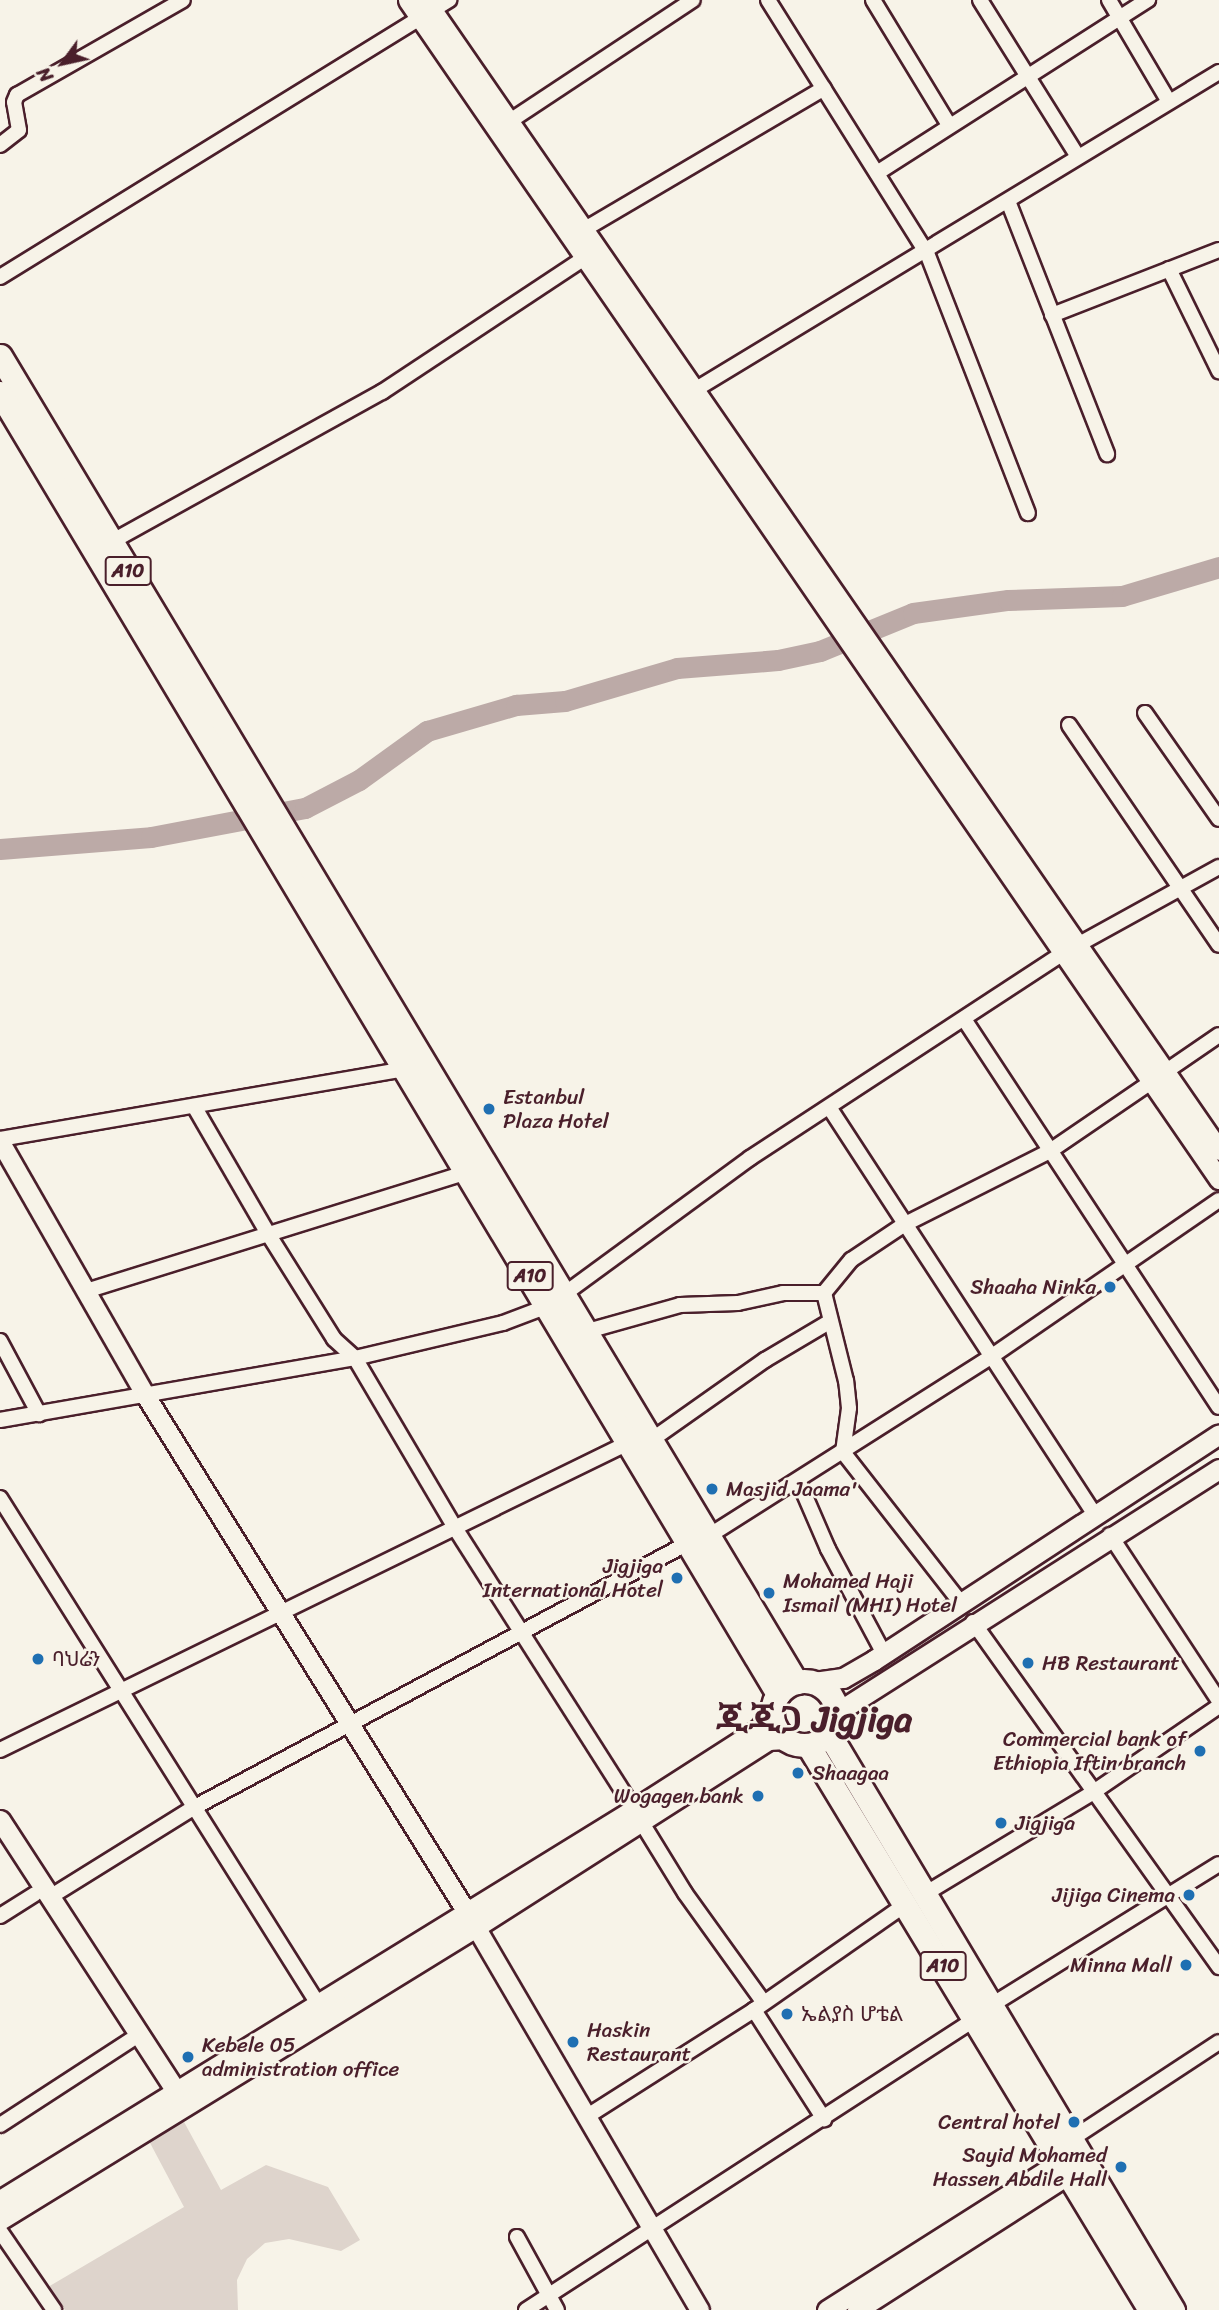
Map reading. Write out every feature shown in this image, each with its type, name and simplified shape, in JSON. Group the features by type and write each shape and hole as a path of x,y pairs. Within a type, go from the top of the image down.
{"highway":[{"name":"A10","path":"0,356 111,542 248,790"},
{"name":"A10","path":"0,393 248,790 790,1691"},
{"name":"A10","path":"296,869 405,1069 467,1172 555,1301 584,1332 640,1442"},
{"name":"A10","path":"790,1691 829,1692 832,1723 915,1899 1072,2158 1173,2310"},
{"name":"A10","path":"790,1691 774,1722 797,1742 915,1899"},
{"path":"797,1742 832,1723"},
{"name":"A10","path":"1072,2158 1150,2310"}],"main road":[{"path":"408,0 432,7 585,229 688,394 1158,1077 1219,1179"},
{"path":"432,7 586,257 688,394"},
{"path":"1158,1077 1219,1150"},
{"path":"638,1816 760,1728 790,1691 843,1678 884,1654 1094,1513 1219,1434"},
{"path":"832,1723 973,1622 1219,1469"},
{"path":"0,2200 176,2101 638,1816 768,1740 797,1742"},
{"path":"0,1820 42,1895 131,2040 176,2101"},
{"path":"0,1840 42,1895 176,2101"},
{"path":"0,2220 318,2004 471,1920"},
{"path":"863,2307 1072,2158"},
{"path":"827,2310 1072,2158"}],"street":[{"path":"0,145 19,130 14,102 17,95 183,0"},
{"path":"510,121 693,0"},
{"path":"768,0 926,253 1028,513"},
{"path":"873,0 949,125"},
{"path":"980,0 1078,157"},
{"path":"1109,0 1170,102"},
{"path":"877,173 1026,74 1148,0"},
{"path":"0,277 432,7"},
{"path":"688,394 926,253 1219,72"},
{"path":"585,229 824,88"},
{"path":"1008,201 1107,454"},
{"path":"1052,315 1219,250"},
{"path":"111,542 382,392 586,257"},
{"path":"1169,269 1219,371"},
{"path":"1145,713 1219,819"},
{"path":"1069,725 1219,945"},
{"path":"0,1420 355,1358 503,1324 555,1301 750,1158 1069,949 1219,867"},
{"path":"964,1019 1219,1407"},
{"path":"961,1603 843,1452 849,1408 846,1381 829,1322 824,1293 851,1260 905,1224 1050,1151 1219,1035"},
{"path":"405,1069 0,1140 89,1290 146,1396 349,1728 471,1920 698,2309"},
{"path":"194,1107 334,1339 355,1358 455,1528 759,2006 824,2119"},
{"path":"828,1107 1094,1513"},
{"path":"89,1290 267,1232 467,1172"},
{"path":"0,1916 42,1895 193,1808 349,1728 799,1482 1126,1267 1219,1200"},
{"path":"584,1332 680,1305 738,1303 783,1293 824,1293"},
{"path":"0,1750 455,1528 640,1442 765,1360 829,1322"},
{"path":"0,1341 40,1414"},
{"path":"799,1482 828,1549 884,1654"},
{"path":"0,1498 119,1694 318,2004"},
{"path":"586,2117 759,2006 915,1899 1092,1793 1219,1703 1110,1535"},
{"path":"973,1622 1092,1793 1219,1967"},
{"path":"526,2310 824,2119 982,2013 1219,1864"},
{"path":"0,2125 131,2040"},
{"path":"1072,2158 1219,2042"},
{"path":"0,2231 54,2310"},
{"path":"517,2237 556,2310"}],"shaded area":[{"path":"183,2120 221,2190 266,2165 328,2187 360,2240 341,2251 289,2239 265,2243 247,2259 237,2280 238,2310 65,2310 48,2287 184,2207 149,2141"}],"waterway":[{"path":"0,849 151,837 305,808 359,780 427,731 516,705 565,701 677,668 778,660 820,651 913,613 1008,600 1122,596 1219,567"}],"place":[{"name":"Estanbul Plaza Hotel","path":"489,1109"},
{"name":"Shaaha Ninka","path":"1110,1287"},
{"name":"Masjid Jaama'","path":"712,1489"},
{"name":"Jigjiga International Hotel","path":"677,1578"},
{"name":"Mohamed Haji Ismail (MHI) Hotel","path":"769,1593"},
{"name":"ባህሬን","path":"38,1659"},
{"name":"HB Restaurant","path":"1028,1663"},
{"name":"Commercial bank of Ethiopia Iftin branch","path":"1200,1751"},
{"name":"Shaagaa","path":"798,1773"},
{"name":"Wogagen bank","path":"758,1796"},
{"name":"Jigjiga","path":"1001,1823"},
{"name":"Jijiga Cinema","path":"1189,1895"},
{"name":"Minna Mall","path":"1186,1965"},
{"name":"ኤልያስ ሆቴል","path":"787,2014"},
{"name":"Haskin Restaurant","path":"573,2042"},
{"name":"Kebele 05 administration office","path":"188,2057"},
{"name":"Central hotel","path":"1074,2122"},
{"name":"Sayid Mohamed Hassen Abdile Hall","path":"1121,2167"}],"district":[{"name":"ጂጂጋ Jigjiga","path":"814,1719"}]}
